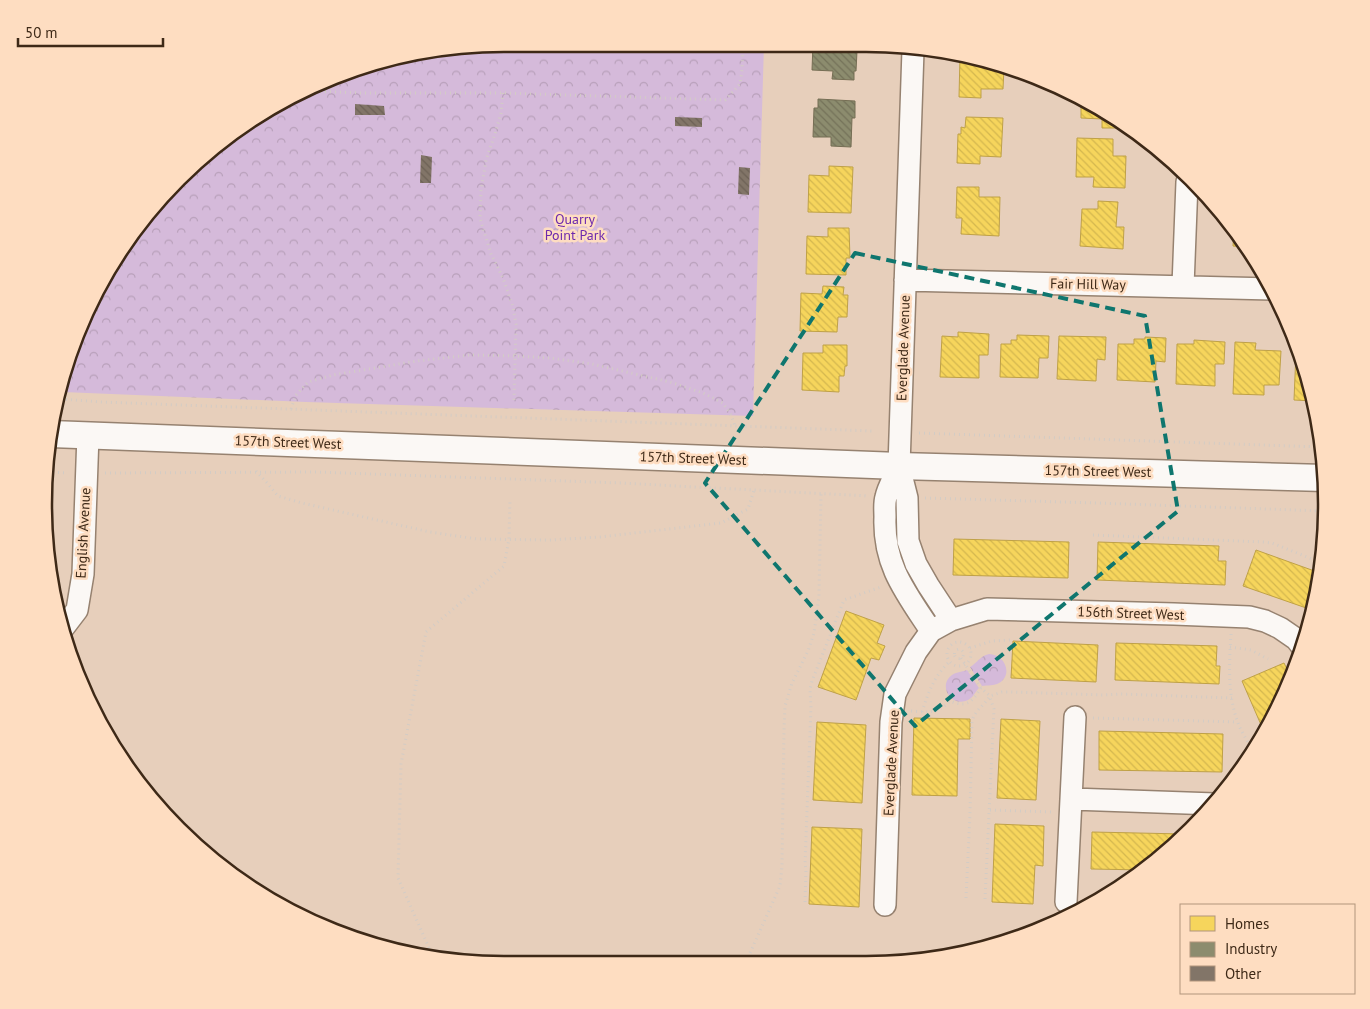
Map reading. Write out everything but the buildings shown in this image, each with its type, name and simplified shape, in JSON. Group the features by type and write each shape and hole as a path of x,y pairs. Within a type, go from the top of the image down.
{"street":[{"name":"Everglade Avenue","path":"913,55 899,466 886,497 884,530 888,555 894,571 931,631"},
{"path":"1183,286 1186,186"},
{"name":"Fair Hill Way","path":"905,280 1262,289"},
{"name":"157th Street West","path":"58,434 899,466 1317,478"},
{"name":"English Avenue","path":"68,622 77,610 83,574 88,435"},
{"path":"899,466 914,498 908,541 916,564 951,620"},
{"name":"156th Street West","path":"951,620 987,609 1232,616 1249,617 1272,624 1297,640"},
{"name":"Everglade Avenue","path":"885,905 891,722 895,694 916,652 931,631 951,620"},
{"path":"1066,902 1075,717"},
{"path":"1071,806 1204,804"}],"path":[{"path":"322,91 725,100 740,84 743,52"},
{"path":"503,94 501,113 486,160 481,192 480,218 491,254 503,278 513,307 516,324 514,400"},
{"path":"291,410 296,395 308,382 332,375 470,354 550,358 592,364 670,382 703,393 723,403 731,415 735,426"},
{"path":"65,399 291,410 872,431"},
{"path":"918,433 1314,447"},
{"path":"256,471 278,496 302,504 430,532 477,539 550,540 600,537 720,523 748,509 754,490"},
{"path":"114,473 316,472 871,496"},
{"path":"749,956 780,886 785,706 792,683 808,651 814,633 819,596 821,494"},
{"path":"430,950 398,878 401,764 426,632 504,566 509,539 510,498"},
{"path":"914,498 1318,511"},
{"path":"1093,535 1272,543 1314,560"},
{"path":"805,902 806,869 804,864 810,689 844,600 886,586"},
{"path":"1232,616 1229,675 1232,698 1238,722 1249,744"},
{"path":"970,648 992,641 1011,640"},
{"path":"961,642 967,644 970,648 972,655 970,661 965,665 960,667 954,666 949,662 946,652 952,644 961,642"},
{"path":"1230,647 1251,650 1268,658"},
{"path":"961,658 981,688 990,696 994,709 986,899"},
{"path":"922,712 929,689 941,670 949,662"},
{"path":"893,710 933,712 942,709 950,702 958,705 968,703 975,698 981,688"},
{"path":"966,898 972,721 977,710 986,703 990,696 1002,692 1011,692 1232,698"},
{"path":"1075,717 1238,722"},
{"path":"990,810 1071,806"}],"highlighted area":[{"path":"855,253 1145,316 1178,511 915,726 705,483"}],"green space":[{"name":"Quarry Point Park","path":"504,52 764,52 753,416 306,402 67,392 76,359 99,305 129,253 165,206 206,165 229,146 278,113 305,99 359,76 416,61 475,53"},
{"path":"989,654 999,657 1003,661 1006,675 997,684 982,686 970,667 983,656"},
{"path":"967,670 979,688 970,699 962,702 952,699 946,690 948,680 952,675"}]}
